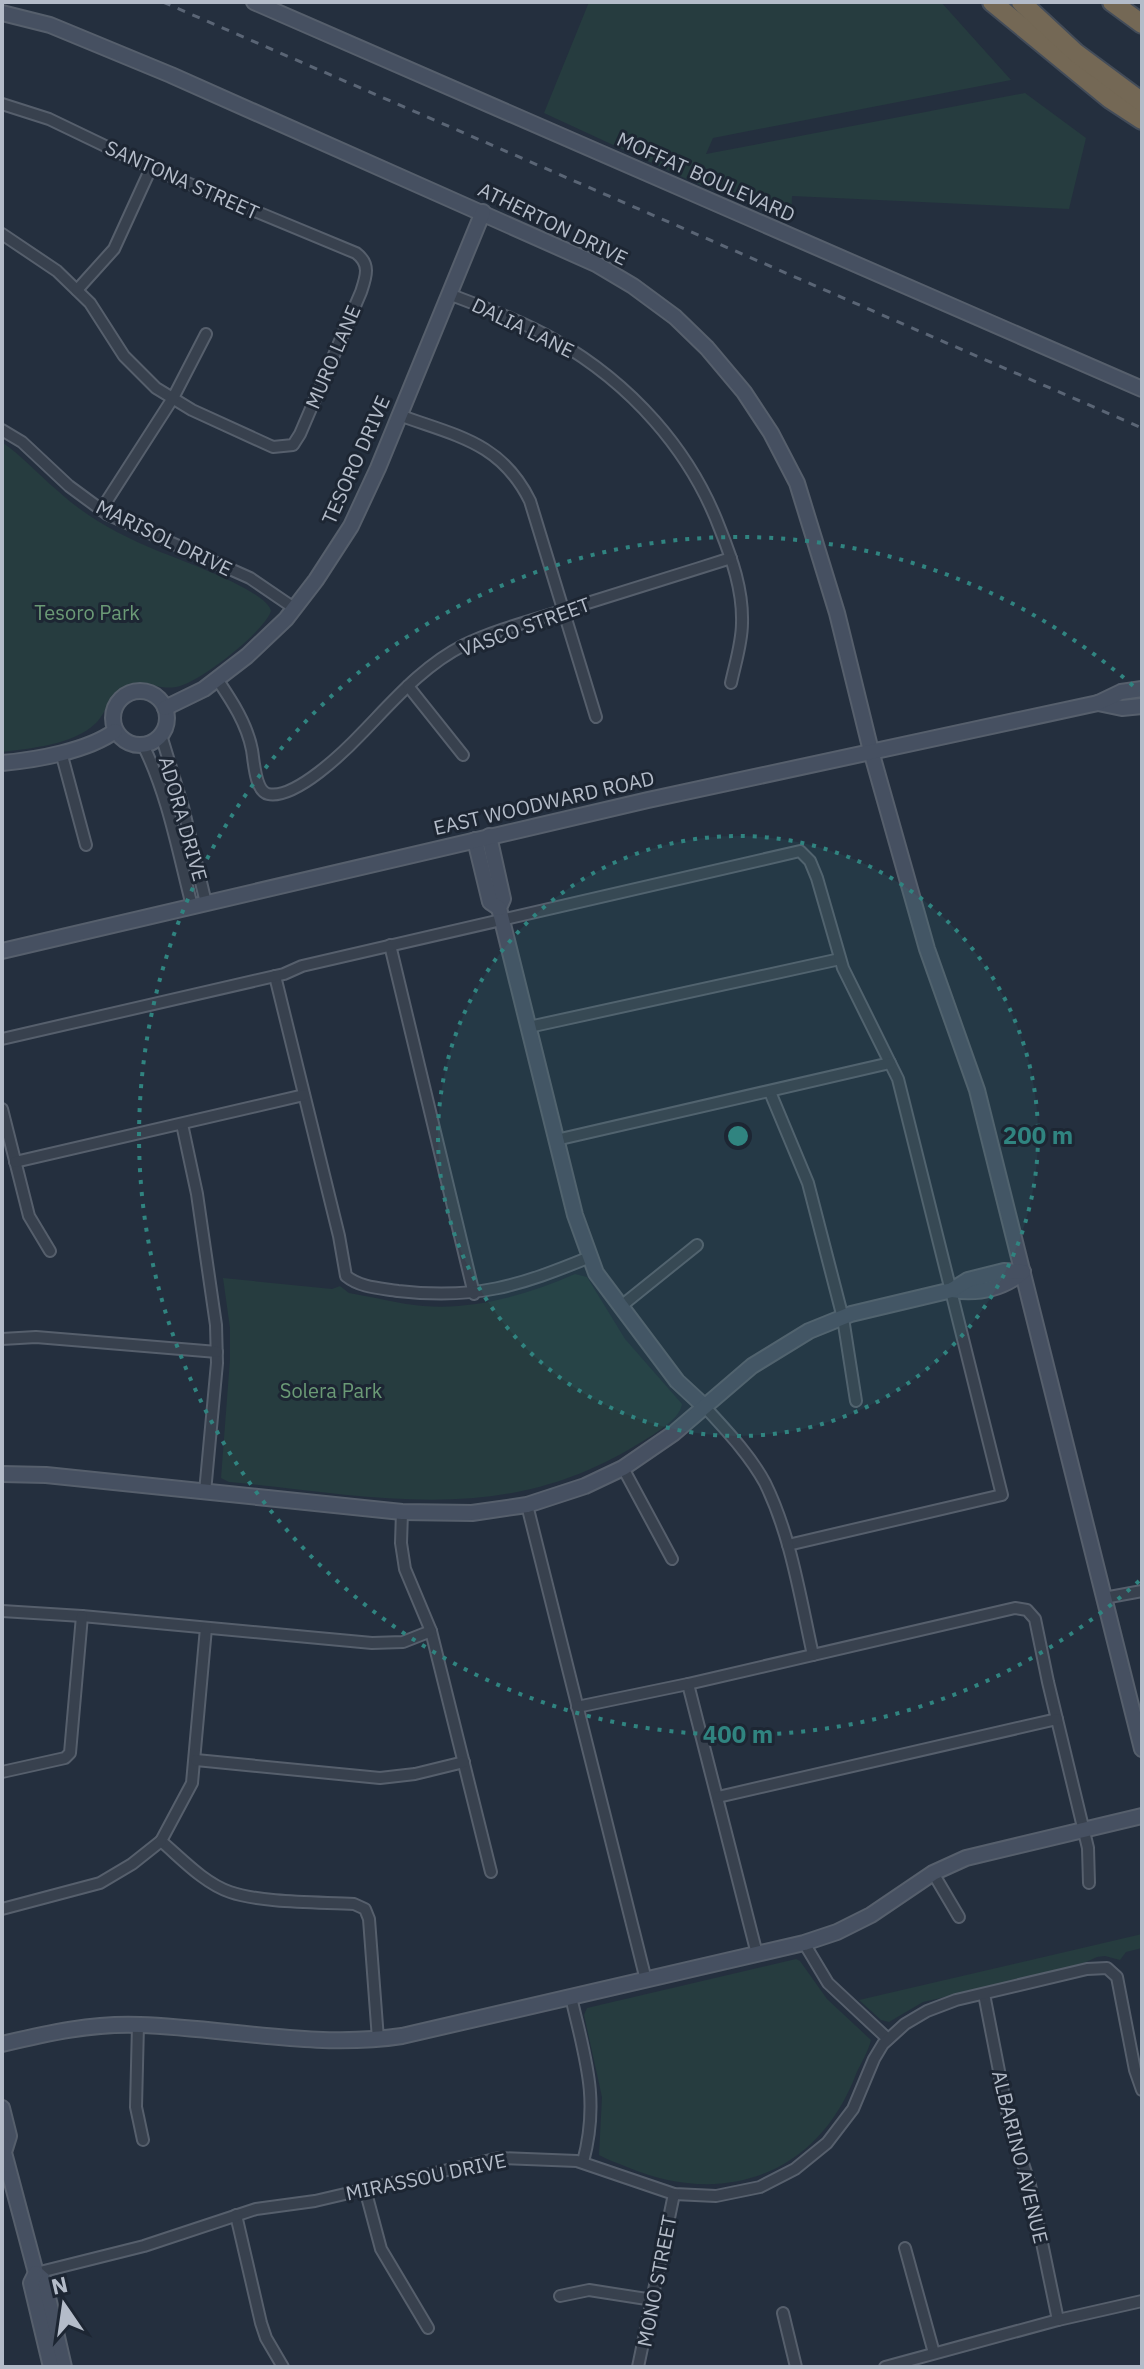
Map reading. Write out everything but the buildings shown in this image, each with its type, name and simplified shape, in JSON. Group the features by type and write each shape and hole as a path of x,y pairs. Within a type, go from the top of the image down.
{"highway":[{"path":"992,2 1110,99 1142,120"},
{"path":"1021,2 1076,53 1142,102"},
{"path":"1112,2 1142,24"}],"street":[{"name":"MOFFAT BOULEVARD","path":"254,2 1142,389"},
{"name":"ATHERTON DRIVE","path":"2,13 50,25 171,75 596,264 675,317 707,348 744,392 771,433 797,483 837,613 871,751 927,949 977,1090 1142,1749"},
{"name":"SANTONA STREET","path":"2,104 49,119 151,168 362,257"},
{"path":"77,290 114,249 151,168"},
{"name":"TESORO DRIVE","path":"165,708 204,689 247,656 294,608 351,526 483,212"},
{"path":"2,234 57,271 77,290 90,303 124,356 156,388 173,398"},
{"name":"MURO LANE","path":"173,398 273,447 293,445 361,292 367,270 362,257"},
{"name":"DALIA LANE","path":"449,294 554,339 599,368 627,392 669,437 693,471 713,510 739,585 743,624 731,683"},
{"path":"101,510 173,398 206,334"},
{"path":"399,415 491,451 521,483 530,501 596,717"},
{"name":"MARISOL DRIVE","path":"2,430 22,442 69,486 101,510 250,578 294,608"},
{"name":"VASCO STREET","path":"217,679 236,706 251,744 263,791 268,794 286,792 302,785 358,737 418,676 463,646 731,558"},
{"path":"408,686 463,755"},
{"name":"EAST WOODWARD ROAD","path":"2,951 482,838 1098,703 1121,692 1142,689"},
{"path":"137,690 154,694 165,708 167,722 161,735 143,745 127,742 115,731 112,713 120,698 128,693 137,690"},
{"name":"EAST WOODWARD ROAD","path":"1098,703 1122,708 1142,706"},
{"path":"2,763 61,752 105,738 115,731"},
{"name":"ADORA DRIVE","path":"161,735 177,784 199,904"},
{"name":"ADORA DRIVE","path":"143,745 199,904"},
{"path":"61,752 86,845"},
{"path":"482,838 490,902 500,913 575,1215 596,1273 677,1381 733,1438 764,1482 788,1545 813,1655"},
{"path":"2,1039 275,976 500,913 800,851 810,861 817,878 840,959 898,1079 1002,1495 788,1545"},
{"path":"390,945 474,1294"},
{"path":"529,1027 840,959"},
{"path":"275,976 346,1276 356,1284 384,1289 474,1294 533,1280 590,1257"},
{"path":"556,1140 890,1063"},
{"path":"770,1092 808,1183 843,1318 856,1401"},
{"path":"15,1162 304,1095"},
{"path":"2,1109 29,1216 50,1251"},
{"path":"182,1124 197,1194 216,1325 217,1352 205,1492"},
{"path":"620,1307 697,1245"},
{"path":"2,1474 46,1475 402,1512 472,1513 527,1505 585,1486 623,1468 674,1433 752,1366 809,1331 843,1318 952,1290 971,1293 1008,1285 1023,1272"},
{"path":"2,1339 36,1337 217,1352"},
{"path":"623,1468 672,1559"},
{"path":"527,1505 646,1980"},
{"path":"402,1512 401,1543 405,1569 431,1631 491,1872"},
{"path":"1104,1598 1142,1591"},
{"path":"577,1707 1015,1608 1027,1610 1035,1619 1084,1830 1089,1883"},
{"path":"2,1611 372,1643 403,1642 431,1631"},
{"path":"2,1772 65,1758 70,1753 82,1616"},
{"path":"2,1909 100,1883 132,1864 161,1841 192,1783 206,1628"},
{"path":"688,1684 757,1954"},
{"path":"718,1797 1057,1719"},
{"path":"196,1760 380,1778 415,1774 464,1762"},
{"path":"2,2044 91,2026 138,2025 316,2040 378,2039 804,1943 837,1932 871,1915 933,1873 966,1858 1142,1816"},
{"path":"161,1841 197,1873 229,1892 354,1904 365,1909 369,1919 378,2039"},
{"path":"933,1873 959,1917"},
{"path":"804,1943 828,1983 888,2039"},
{"name":"MIRASSOU DRIVE","path":"36,2273 144,2246 236,2215 499,2158 583,2162 638,2184 674,2194 716,2196 760,2187 778,2180 813,2158 853,2109 874,2059 888,2039 905,2024 927,2011 1087,1969 1107,1968 1119,1983 1135,2070 1142,2090"},
{"name":"ALBARINO AVENUE","path":"984,1994 1008,2117 1030,2185 1058,2320"},
{"path":"571,1997 592,2098 589,2139 583,2162"},
{"path":"138,2025 136,2107 143,2140"},
{"path":"2,2108 9,2136 4,2147 36,2273 44,2280 64,2367"},
{"path":"365,2189 381,2249 428,2328"},
{"name":"MONO STREET","path":"638,2367 674,2194"},
{"path":"236,2215 261,2323 283,2367"},
{"path":"905,2248 934,2353"},
{"path":"36,2273 31,2283 51,2367"},
{"path":"560,2296 589,2290 653,2300"},
{"path":"885,2367 1058,2320 1142,2301"},
{"path":"783,2313 796,2367"}],"green space":[{"path":"589,2 941,2 1011,80 713,138 706,154 1025,93 1086,138 1069,209 792,196 791,221 691,181 544,113"},
{"name":"Tesoro Park","path":"2,442 69,501 105,526 255,594 271,611 266,620 230,655 186,683 170,688 139,684 127,686 116,693 96,723 76,736 52,744 2,752"},
{"name":"Solera Park","path":"575,1274 587,1277 625,1339 682,1404 671,1422 638,1444 587,1470 538,1487 488,1497 438,1500 388,1498 229,1482 221,1478 230,1359 230,1328 223,1278 332,1289 340,1286 349,1293 443,1307 501,1299"},
{"path":"1142,1934 1142,1948 1126,1952 1120,1960 1097,1957 1073,1968 923,2002 889,2022 881,2020 859,2000"},
{"path":"796,1959 827,1999 871,2040 839,2109 818,2137 792,2159 764,2174 732,2182 698,2184 663,2179 599,2155 602,2097 584,2015 587,2008"}],"railway":[{"path":"163,2 1142,428"}]}
